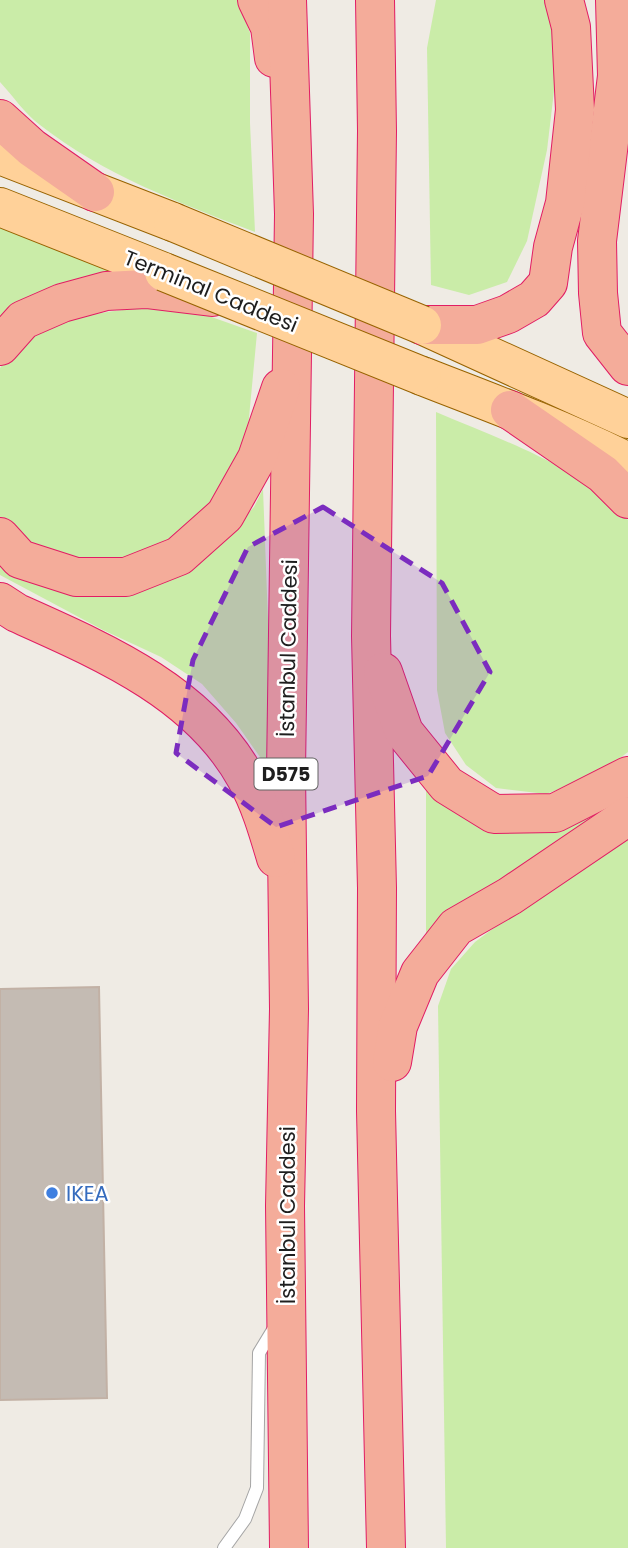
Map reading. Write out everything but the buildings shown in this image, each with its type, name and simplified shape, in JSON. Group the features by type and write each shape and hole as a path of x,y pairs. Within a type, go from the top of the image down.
{"highway":[{"path":"257,0 270,27 294,214"},
{"name":"İstanbul Caddesi","path":"287,0 294,214 286,772 289,1009 285,1206 289,1548"},
{"path":"375,0 371,636 377,888 377,1147 386,1548"},
{"path":"375,261 392,48 399,8 403,0"},
{"path":"422,325 477,325 508,314 534,299 548,283 553,247 565,203 575,110 571,27 564,0"},
{"path":"615,0 617,76 597,241 598,293 602,333 628,366"},
{"path":"0,119 32,148 95,192"},
{"path":"0,346 23,320 62,303 155,281"},
{"path":"0,537 20,559 76,577 126,577 179,556 225,515 257,458 291,356"},
{"path":"510,410 603,474 628,499"},
{"path":"0,602 129,668 180,700 218,738 246,778 264,819 288,901"},
{"path":"371,636 404,732 447,785 494,814 555,813 628,776"},
{"path":"377,1147 398,1026 420,973 456,927 510,896 628,816"}],"main road":[{"path":"0,155 173,222 422,325 628,419"},
{"name":"Terminal Caddesi","path":"0,207 155,281 232,299 510,410 628,462"}],"lane":[{"path":"224,1548 245,1519 257,1488 259,1353 287,1307"}],"highlighted area":[{"path":"323,507 442,583 490,672 428,776 276,827 176,753 193,660 248,547"}],"green space":[{"path":"0,0 238,0 250,33 250,123 255,232 171,199 116,173 65,143 35,121 0,82"},
{"path":"436,0 548,0 559,49 547,150 527,241 507,282 469,295 431,285 427,48"},
{"path":"0,223 123,271 19,302 0,317"},
{"path":"142,308 189,309 257,333 248,428 232,473 193,527 138,563 96,569 38,552 0,518 0,368 28,340 45,330 83,317"},
{"path":"436,412 513,444 563,469 608,500 628,520 628,752 596,776 546,794 496,788 466,765 445,733 437,690"},
{"path":"263,489 274,777 236,723 202,684 161,657 103,630 0,575 0,549 51,585 208,556 254,507"},
{"path":"426,777 447,800 628,795 426,951"},
{"path":"628,836 628,1548 446,1548 438,1006 451,969 475,942 534,898"}],"place":[{"name":"IKEA","path":"52,1193"}]}
